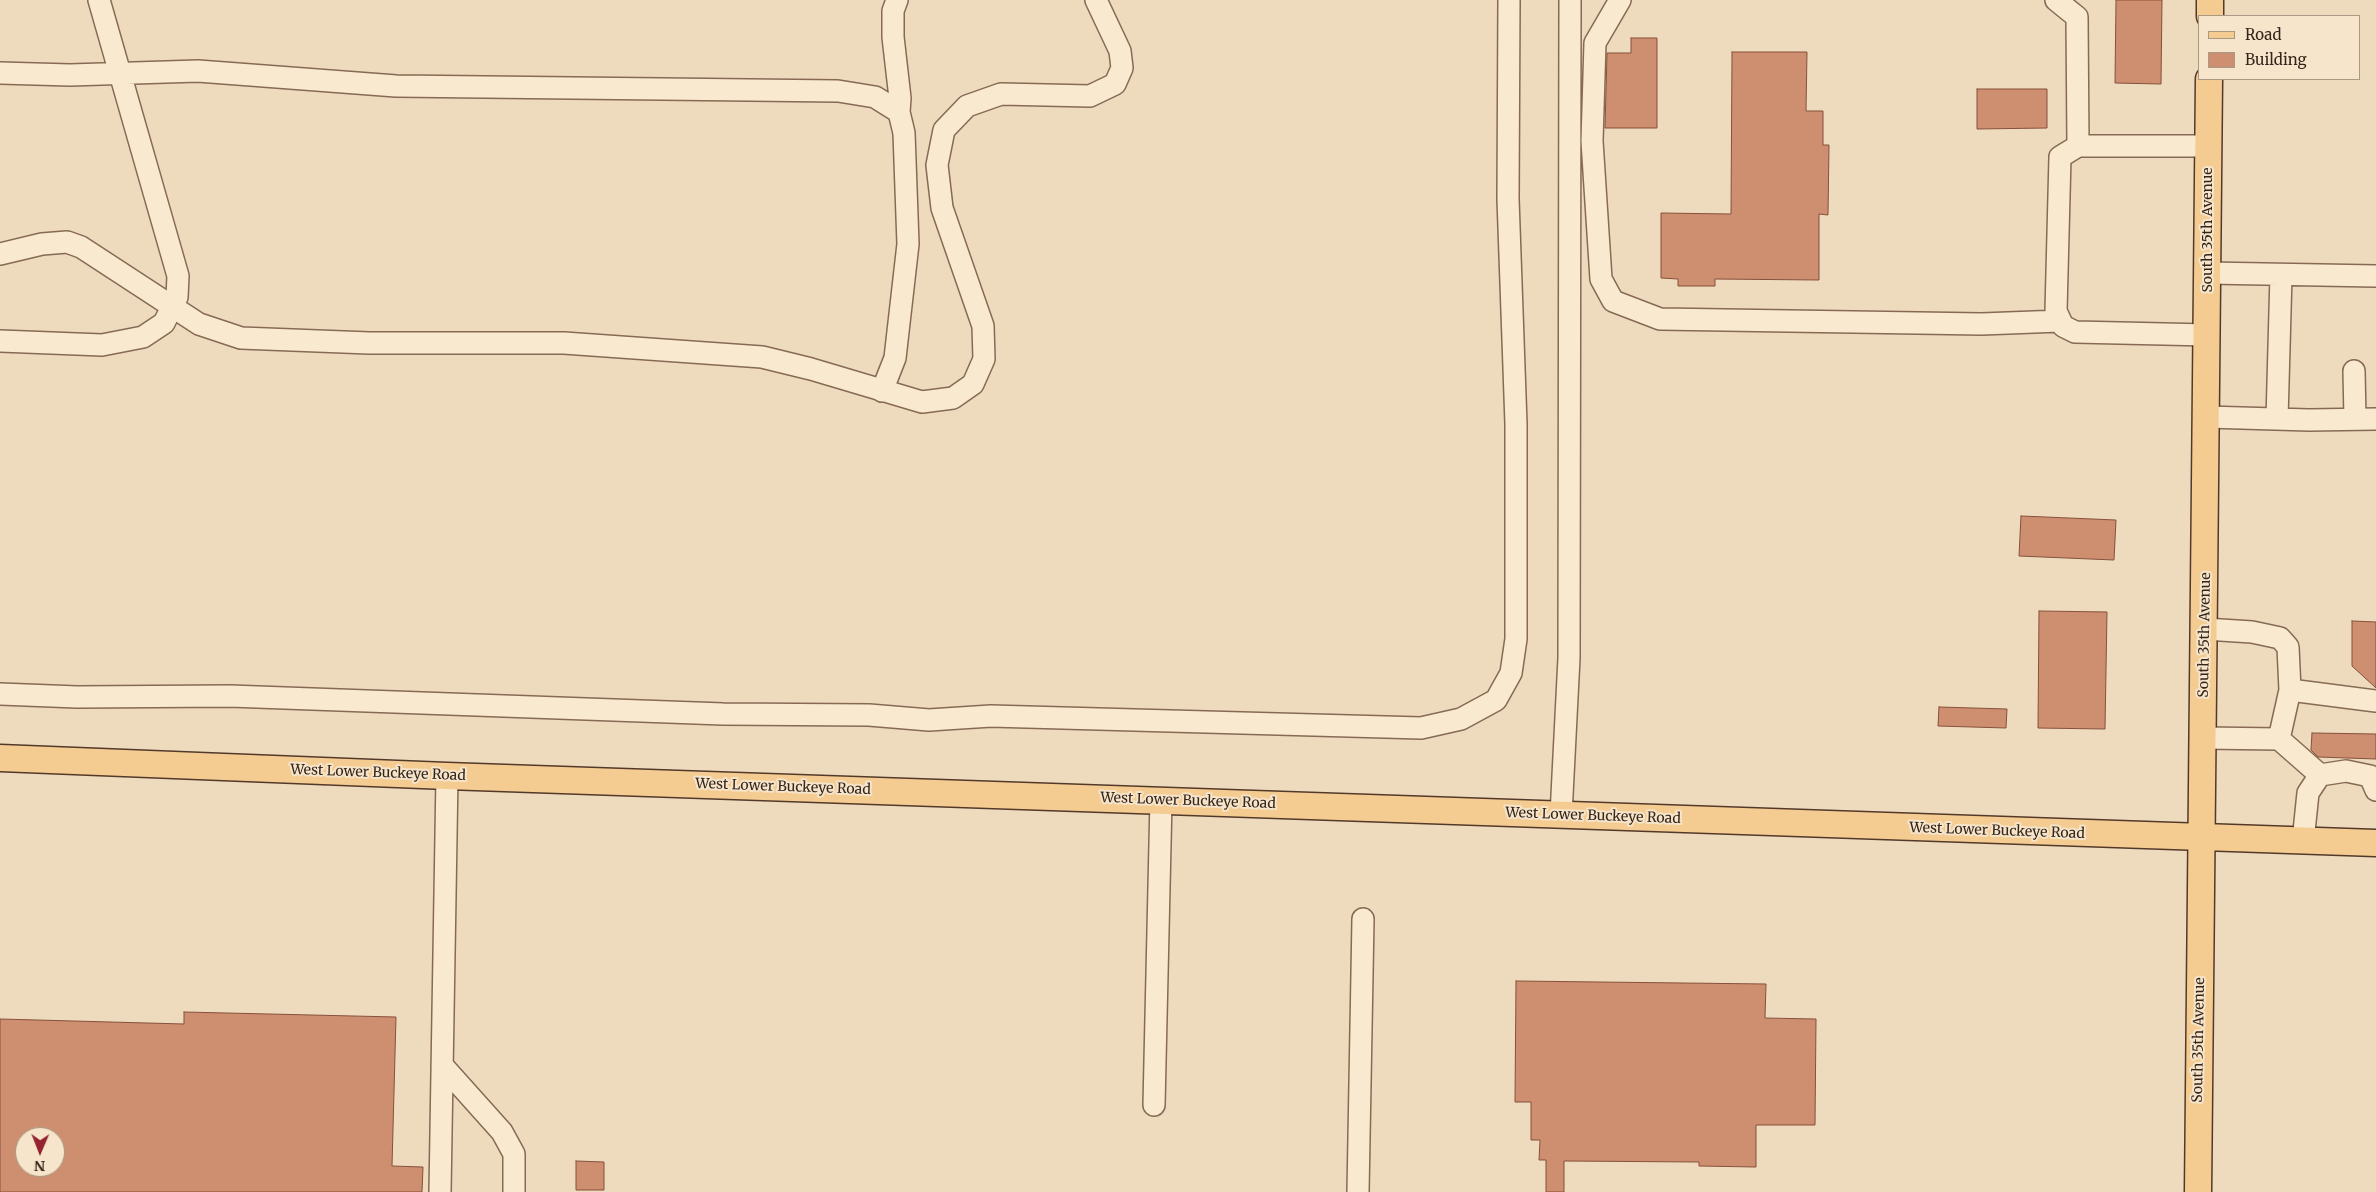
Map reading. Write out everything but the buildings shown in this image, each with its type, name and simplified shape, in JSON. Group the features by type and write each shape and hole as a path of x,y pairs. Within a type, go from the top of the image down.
{"main road":[{"path":"2210,0 2210,15"},
{"name":"South 35th Avenue","path":"2198,1192 2208,335 2209,80"},
{"name":"West Lower Buckeye Road","path":"0,758 447,776 2202,838 2376,842"}],"lane":[{"path":"0,341 102,345 143,337 164,324 178,297 178,276 99,0"},
{"path":"882,391 895,358 908,244 904,133 899,112 900,98 893,37 893,11 897,0"},
{"path":"0,254 42,244 67,242 81,247 199,324 241,338 369,343 564,343 762,358 811,369 922,402 952,398 973,384 984,359 982,326 942,208 937,166 944,130 967,106 1001,94 1090,96 1115,84 1122,68 1120,50 1096,0"},
{"path":"0,694 77,698 230,696 713,714 869,715 929,720 990,716 1421,728 1461,719 1496,700 1511,673 1516,639 1516,424 1508,199 1509,0"},
{"path":"1561,815 1569,658 1570,0"},
{"path":"1620,0 1595,42 1592,141 1601,278 1613,301 1660,319 1982,324 2060,321"},
{"path":"2056,0 2076,17 2078,146"},
{"path":"0,74 70,76 198,71 406,86 838,91 875,97 899,112"},
{"path":"2208,335 2074,332 2063,326 2056,311 2060,157 2078,146 2209,146"},
{"path":"2208,273 2376,276"},
{"path":"2277,419 2282,275"},
{"path":"2207,417 2366,419 2354,371"},
{"path":"2205,629 2252,632 2280,638 2288,647 2290,690 2280,739"},
{"path":"2290,690 2376,701"},
{"path":"2204,738 2280,739 2320,775"},
{"path":"2303,841 2308,793 2320,775 2346,771 2374,781"},
{"path":"440,1192 447,776"},
{"path":"1154,1105 1161,800"},
{"path":"1358,1192 1363,919"},
{"path":"442,1064 502,1132 514,1154 514,1192"}]}
